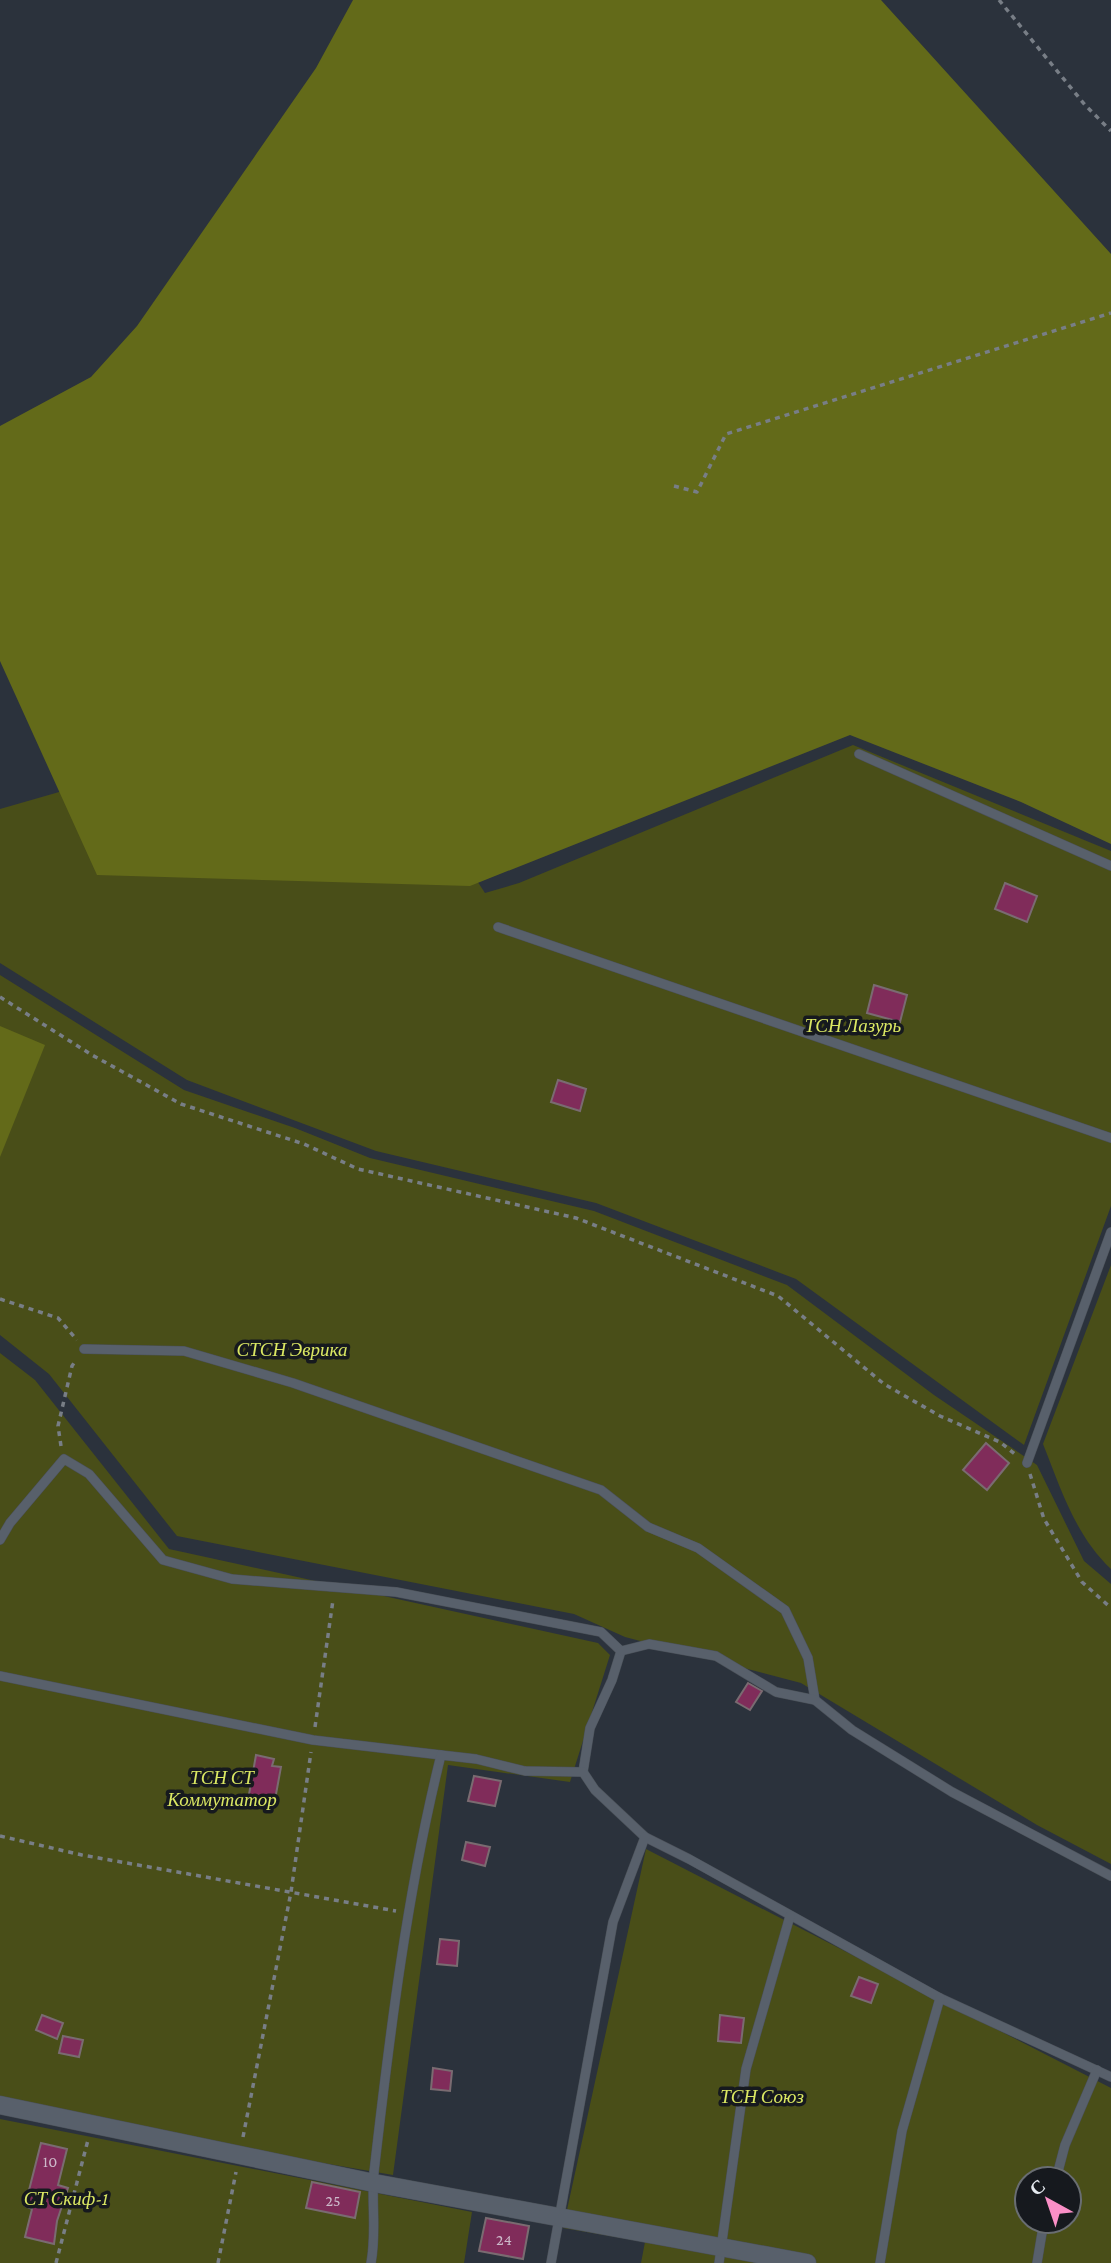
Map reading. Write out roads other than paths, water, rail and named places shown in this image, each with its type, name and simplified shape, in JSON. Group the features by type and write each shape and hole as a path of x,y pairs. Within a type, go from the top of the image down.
{"street":[{"path":"0,2105 374,2183 560,2217 720,2255 807,2263"}],"lane":[{"path":"859,754 1111,866"},
{"path":"498,927 1111,1138"},
{"path":"1027,1463 1111,1232"},
{"path":"84,1349 184,1351 293,1383 601,1490 648,1527 698,1548 785,1610 807,1658 815,1700"},
{"path":"0,1540 10,1523 64,1459 89,1474 163,1560 232,1579 396,1592 601,1632 621,1651"},
{"path":"621,1651 649,1644 716,1656 776,1692 815,1700 852,1730 952,1792 1111,1876"},
{"path":"621,1651 612,1680 590,1728 583,1772 595,1790 645,1837 689,1858 940,1998 1111,2077"},
{"path":"0,1676 313,1740 476,1759 525,1771 583,1772"},
{"path":"372,2263 376,2235 374,2183 409,1913 420,1840 441,1755"},
{"path":"551,2263 613,1922 645,1837"},
{"path":"720,2255 746,2068 790,1916"},
{"path":"880,2263 902,2131 940,1998"},
{"path":"1060,2165 1065,2145 1097,2070"},
{"path":"1037,2263 1042,2235"}],"park label":[{"name":"ТСН Лазурь","path":"853,1025"},
{"name":"СТСН Эврика","path":"292,1349"},
{"name":"ТСН СТ Коммутатор","path":"222,1788"},
{"name":"ТСН Союз","path":"762,2096"},
{"name":"СТ Скиф-1","path":"66,2198"}]}
